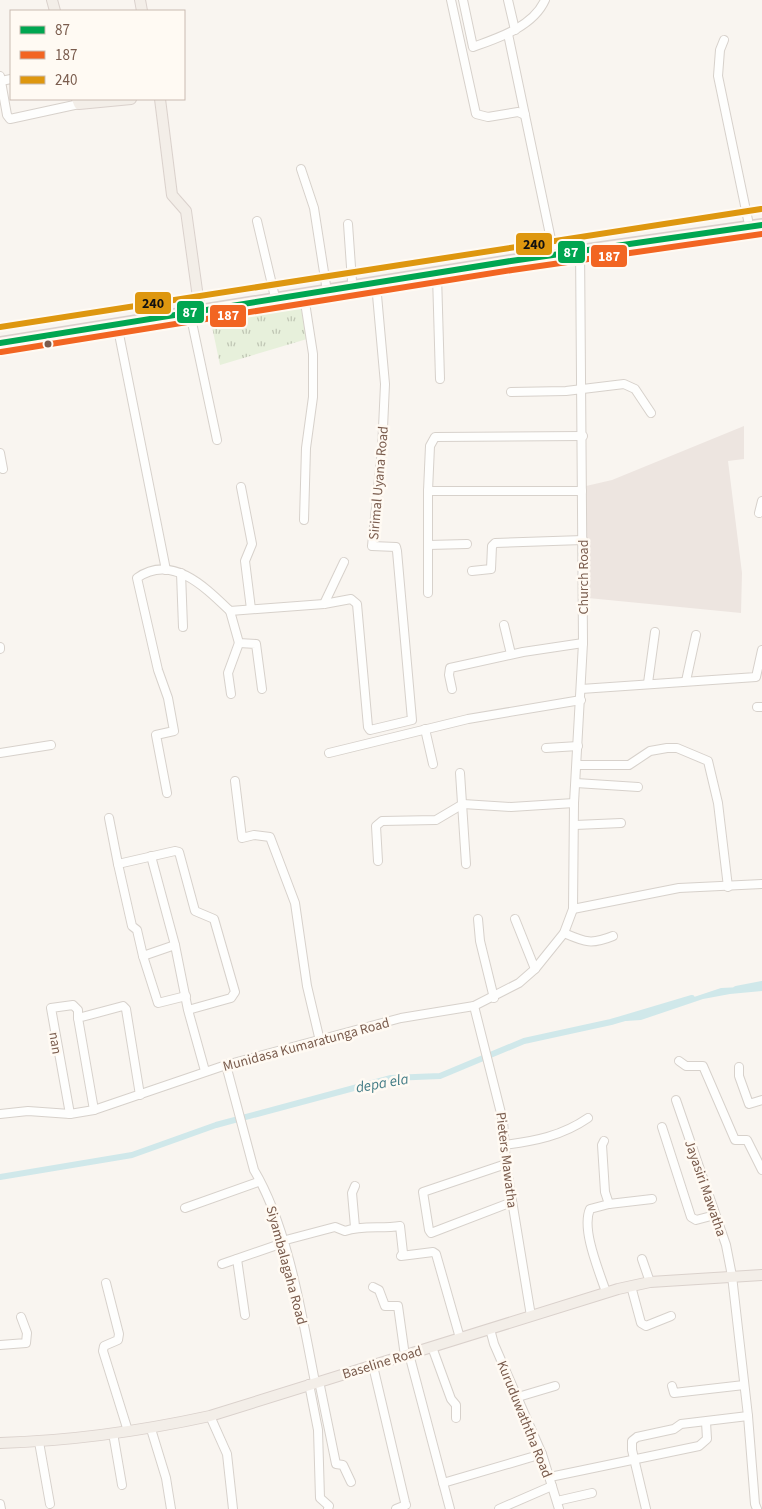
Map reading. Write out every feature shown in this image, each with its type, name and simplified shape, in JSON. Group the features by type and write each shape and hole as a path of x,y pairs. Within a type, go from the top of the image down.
{"highway":[{"path":"0,336 304,296 437,275 580,248 762,218"},
{"path":"0,343 196,310 274,293 553,250 762,224"}],"main road":[{"path":"78,102 113,100"},
{"path":"160,100 172,194 186,211 196,310"},
{"name":"Baseline Road","path":"0,1442 39,1442 151,1429 210,1416 606,1292 650,1282 762,1275"}],"street":[{"path":"451,0 476,114 488,117 518,112 525,115"},
{"path":"463,0 473,47 512,32 541,8 545,0"},
{"path":"508,0 525,115 553,250"},
{"path":"724,40 719,56 718,76 748,220"},
{"path":"0,78 7,115 10,118 78,102"},
{"path":"301,169 314,208 326,285"},
{"path":"257,221 274,293"},
{"path":"348,224 352,281"},
{"name":"Church Road","path":"573,909 574,802 583,643 583,436 580,248"},
{"path":"437,275 440,379"},
{"name":"Sirimal Uyana Road","path":"324,604 351,599 357,604 370,730 412,720 397,551 396,547 372,546 382,450 385,384 376,284"},
{"path":"304,296 312,354 313,397 306,448 304,520"},
{"path":"196,310 217,440"},
{"path":"117,324 166,570"},
{"path":"512,392 566,391 624,384 630,386 651,413"},
{"path":"428,593 430,446 435,437 583,436"},
{"path":"0,453 3,469"},
{"path":"241,487 252,544 245,561 251,609"},
{"path":"428,491 582,491"},
{"path":"759,513 762,501"},
{"path":"472,571 491,569 492,546 495,543 583,540"},
{"path":"428,545 467,544"},
{"path":"230,611 324,604 344,562"},
{"path":"167,793 156,735 174,731 168,698 158,670 137,578 144,573 166,570 187,575 209,590 230,611 239,642 228,673 231,694"},
{"path":"181,573 183,626"},
{"path":"504,625 511,654"},
{"path":"648,683 655,632"},
{"path":"686,681 696,635"},
{"path":"239,642 256,644 262,689"},
{"path":"452,690 449,675 450,668 511,654 583,643"},
{"path":"581,689 759,677 762,650"},
{"path":"329,753 425,729 581,700"},
{"path":"425,729 433,764"},
{"path":"0,753 51,745"},
{"path":"546,748 578,746"},
{"path":"577,765 629,765 650,751 677,748 708,761 718,803 728,887"},
{"path":"460,773 466,864"},
{"path":"235,781 242,838 254,835 270,836 289,884 295,903 307,986 320,1041"},
{"path":"576,783 638,787"},
{"path":"378,861 378,823 436,820 463,804 486,806 574,802"},
{"path":"110,818 132,926 137,930 158,1003 186,996"},
{"path":"575,825 621,823"},
{"path":"118,864 175,851 179,852 195,911 214,919 235,992 231,998 188,1010"},
{"path":"151,856 175,945 188,1010 205,1071"},
{"path":"573,909 679,888 762,884"},
{"name":"Munidasa Kumaratunga Road","path":"0,1114 28,1111 70,1114 94,1110 226,1065 402,1018 474,1006 494,998 519,983 535,970 564,934 573,909"},
{"path":"478,919 480,941 494,998"},
{"path":"515,919 535,970"},
{"path":"564,934 587,942 600,941 614,936"},
{"path":"144,956 175,945"},
{"name":"nan","path":"70,1114 51,1008 73,1005 78,1010 78,1018"},
{"path":"94,1110 78,1018 123,1006 126,1009 140,1095"},
{"name":"Pieters Mawatha","path":"474,1006 503,1121 506,1164 531,1316"},
{"path":"678,1061 686,1066 703,1066 736,1140 747,1140 762,1170"},
{"name":"Siyambalagaha Road","path":"226,1065 240,1122 258,1182 264,1187 275,1212 299,1304 314,1383"},
{"path":"739,1068 738,1076 748,1104 762,1100"},
{"name":"Jayasiri Mawatha","path":"676,1100 726,1245 732,1276 757,1509"},
{"path":"504,1145 548,1138 572,1129 588,1118"},
{"path":"662,1127 691,1217 696,1220 704,1219 715,1214"},
{"path":"604,1141 602,1146 606,1192 609,1204"},
{"path":"506,1164 423,1192 429,1230 431,1233 512,1202"},
{"path":"185,1208 258,1182"},
{"path":"355,1186 352,1193 355,1227"},
{"path":"606,1292 590,1240 586,1216 590,1209 609,1204 652,1199"},
{"path":"222,1264 282,1242 335,1227 345,1232 355,1227 381,1229 400,1226 403,1253 401,1256 433,1252 436,1254 460,1338"},
{"path":"237,1259 245,1315"},
{"path":"642,1259 650,1282"},
{"path":"106,1284 119,1334 118,1340 104,1346 103,1351 128,1431"},
{"path":"631,1286 640,1323 646,1326 671,1316"},
{"path":"373,1287 379,1290 385,1306 398,1306 407,1355 450,1509"},
{"path":"0,1345 26,1343 27,1332 21,1317"},
{"name":"Kuruduwaththa Road","path":"490,1329 494,1344 542,1454 558,1505"},
{"path":"432,1347 452,1400 456,1405 456,1418"},
{"path":"373,1366 406,1502 406,1505 396,1509"},
{"path":"314,1383 336,1464 343,1465 351,1482"},
{"path":"314,1383 318,1430 320,1498 329,1506 328,1509"},
{"path":"518,1398 556,1386"},
{"path":"672,1386 674,1393 744,1386"},
{"path":"210,1416 227,1454 233,1509"},
{"path":"646,1509 634,1459 632,1441 636,1437 674,1429 681,1424 748,1416"},
{"path":"550,1477 704,1444 707,1439 706,1422"},
{"path":"151,1429 166,1478 171,1509"},
{"path":"113,1433 122,1484"},
{"path":"39,1442 50,1504"},
{"path":"443,1483 542,1454"},
{"path":"499,1509 552,1486"},
{"path":"558,1505 592,1493"},
{"path":"0,1504 1,1509"}],"shaded area":[{"path":"744,426 744,459 728,461 742,573 741,613 588,598 586,486 612,480"}],"green space":[{"path":"300,303 307,339 220,365 210,317"}],"water":[{"path":"762,986 762,991 703,999 641,1020 611,1022 640,1015 721,988"}],"waterway":[{"name":"depa ela","path":"736,989 762,984"},
{"name":"depa ela","path":"0,1177 132,1155 216,1125 391,1078 440,1076 524,1041 611,1022 692,998"}],"transit line":[{"name":"240","path":"0,327 761,209"},
{"name":"87","path":"0,343 511,261 762,225"},
{"name":"187","path":"1,352 512,270 762,234"}]}
